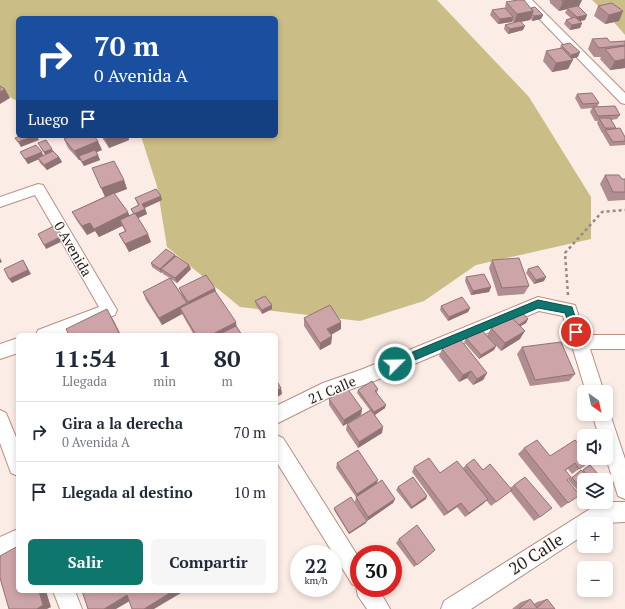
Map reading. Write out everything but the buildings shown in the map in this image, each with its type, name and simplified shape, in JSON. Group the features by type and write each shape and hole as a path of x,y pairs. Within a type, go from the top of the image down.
{"street":[{"path":"526,0 625,100"},
{"name":"0 Avenida","path":"0,202 38,189 109,310 49,333"},
{"name":"21 Calle","path":"278,414 329,389 366,376 538,304 569,310"},
{"path":"569,310 593,385"},
{"path":"579,342 625,342"},
{"path":"0,352 16,346"},
{"path":"0,419 16,461"},
{"path":"604,421 625,489"},
{"path":"278,447 350,563"},
{"name":"20 Calle","path":"452,609 601,512 625,512"},
{"path":"0,547 16,540"},
{"path":"65,593 71,609"},
{"path":"372,597 379,609"}],"path":[{"path":"569,310 565,253 602,212 625,210"}],"shaded area":[{"path":"0,0 437,0 529,97 591,197 591,239 476,265 424,301 360,321 240,307 167,247 157,186 142,138 278,138 278,16 16,16 16,100 0,91"},
{"path":"592,0 625,0 625,35 606,13"}],"route":[{"path":"395,364 538,304 569,310 576,332"}]}
